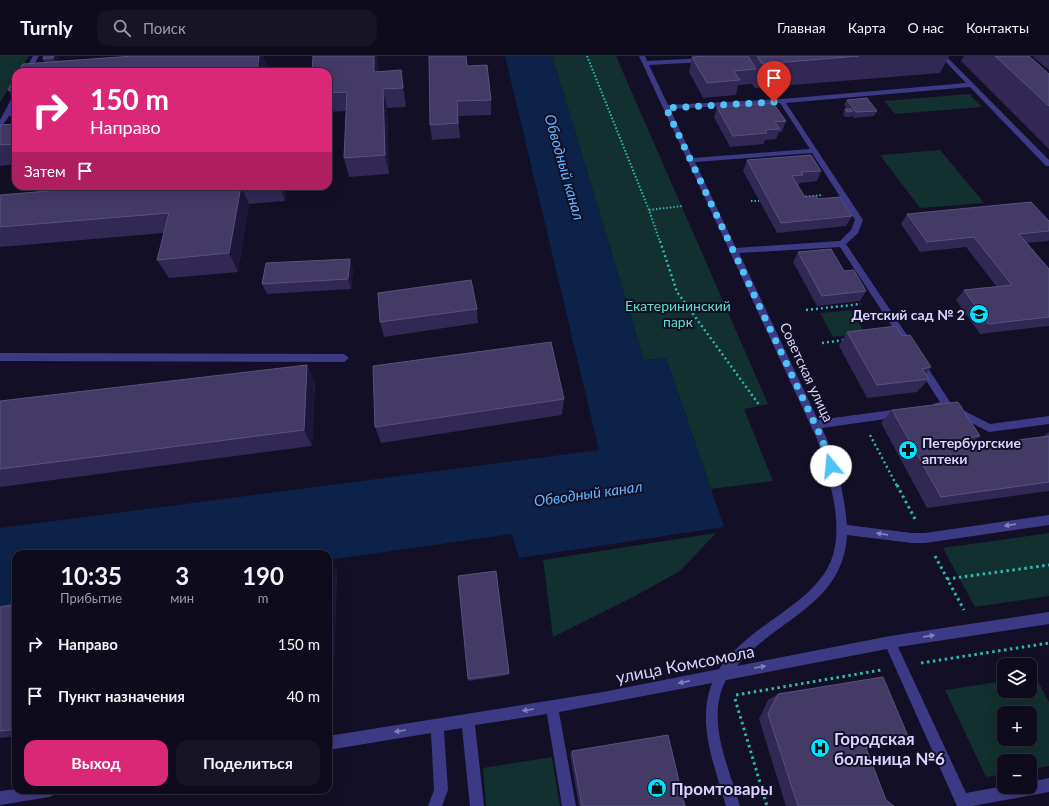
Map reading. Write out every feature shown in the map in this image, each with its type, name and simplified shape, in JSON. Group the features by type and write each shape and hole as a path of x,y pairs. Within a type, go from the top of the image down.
{"street":[{"path":"29,68 36,56"},
{"path":"943,56 1049,164"},
{"path":"643,60 712,59"},
{"name":"Советская улица","path":"643,60 822,439 833,475 840,507 842,529 838,560 829,577 815,592 738,654 722,674 712,700 711,715 713,732 733,806"},
{"path":"666,108 782,101 971,85"},
{"path":"734,251 842,244 855,230 858,220 782,101"},
{"path":"0,126 12,104"},
{"path":"7,114 12,114"},
{"path":"691,160 814,151"},
{"path":"842,244 947,405 989,428 1049,420"},
{"path":"0,357 344,358"},
{"path":"925,409 947,405"},
{"path":"815,425 910,411"},
{"path":"842,529 918,538 1049,520"},
{"name":"улица Комсомола","path":"332,743 552,706 890,642 1049,618"},
{"path":"890,642 962,800 1049,785"},
{"path":"552,706 569,806"},
{"path":"468,720 477,806"},
{"path":"435,806 440,790 437,725"},
{"path":"0,798 24,794"}],"path":[{"path":"587,56 649,210 677,292 760,406"},
{"path":"794,197 841,193"},
{"path":"751,201 759,201"},
{"path":"649,210 682,206"},
{"path":"806,310 880,302"},
{"path":"822,343 846,340"},
{"path":"947,579 1049,565"},
{"path":"767,806 734,696 901,666 1049,643"}],"green space":[{"path":"0,56 29,56 22,68 12,68 12,83 0,102"},
{"name":"Екатерининский парк","path":"552,56 616,56 768,404 744,409 773,481 711,489 666,358 644,360"},
{"path":"969,94 982,107 895,114 884,101"},
{"path":"940,150 984,203 920,208 880,155"},
{"path":"851,310 865,333 833,337 820,313"},
{"path":"716,533 680,571 637,595 553,637 543,560"},
{"path":"1049,533 1049,596 975,607 943,548"},
{"path":"1037,680 1049,702 1049,766 1037,768 1037,754 997,754 997,775 986,777 945,690 997,682 997,698 1037,698"},
{"path":"552,757 560,806 486,806 483,768"}],"water":[{"name":"Обводный канал","path":"505,56 552,56 644,360 666,358 724,527 519,558 512,534 332,559 332,550 12,550 12,606 0,607 0,528 599,450"}],"building":[{"path":"44,56 54,56 53,58 43,59"},
{"path":"133,56 259,56 258,68 20,68 23,64"},
{"path":"313,56 374,56 374,72 401,70 403,88 383,89 385,155 344,158 347,92 332,93 332,68 312,68"},
{"path":"429,56 466,56 467,66 487,65 491,100 457,101 458,123 430,125"},
{"path":"748,56 756,69 734,71 740,80 707,83 692,57"},
{"path":"757,56 859,56 762,64"},
{"path":"995,56 1029,56 1049,74 1049,106"},
{"path":"12,83 12,90 8,90"},
{"path":"867,98 877,111 856,112 847,100"},
{"path":"773,103 786,121 775,122 780,129 765,130 767,133 733,136 717,107"},
{"path":"845,109 851,109 853,111 847,112"},
{"path":"12,124 12,144 0,145 0,125"},
{"path":"811,155 821,171 801,172 803,175 792,176 805,197 816,196 818,199 840,197 852,216 781,223 747,160"},
{"path":"59,190 240,190 229,253 157,260 169,213 0,227 0,195"},
{"path":"1031,202 1049,221 1049,231 1019,234 1049,269 1049,317 988,324 964,290 1012,285 974,237 927,242 907,214"},
{"path":"831,249 844,271 854,270 866,291 822,296 798,252"},
{"path":"350,259 348,279 262,284 266,263"},
{"path":"471,280 477,309 380,322 378,293"},
{"path":"896,326 902,336 910,335 931,367 922,369 929,379 877,385 847,332"},
{"path":"551,342 564,399 375,427 373,366"},
{"path":"307,365 304,430 0,469 0,401"},
{"path":"958,402 980,436 966,438 971,446 1049,436 1049,482 941,497 892,410"},
{"path":"496,571 509,673 468,679 458,576"},
{"path":"12,605 12,730 0,731 0,607"},
{"name":"Городская больница №6","path":"883,677 910,741 866,748 886,800 894,806 798,806 768,714 778,694"},
{"path":"668,735 685,806 582,806 572,751"}],"place":[{"name":"Детский сад № 2","path":"979,314"},
{"name":"Петербургские аптеки","path":"908,450"},
{"name":"Городская больница №6","path":"820,748"},
{"name":"Промтовары","path":"657,788"}],"route":[{"path":"774,102 666,108 822,439 831,466"}]}
